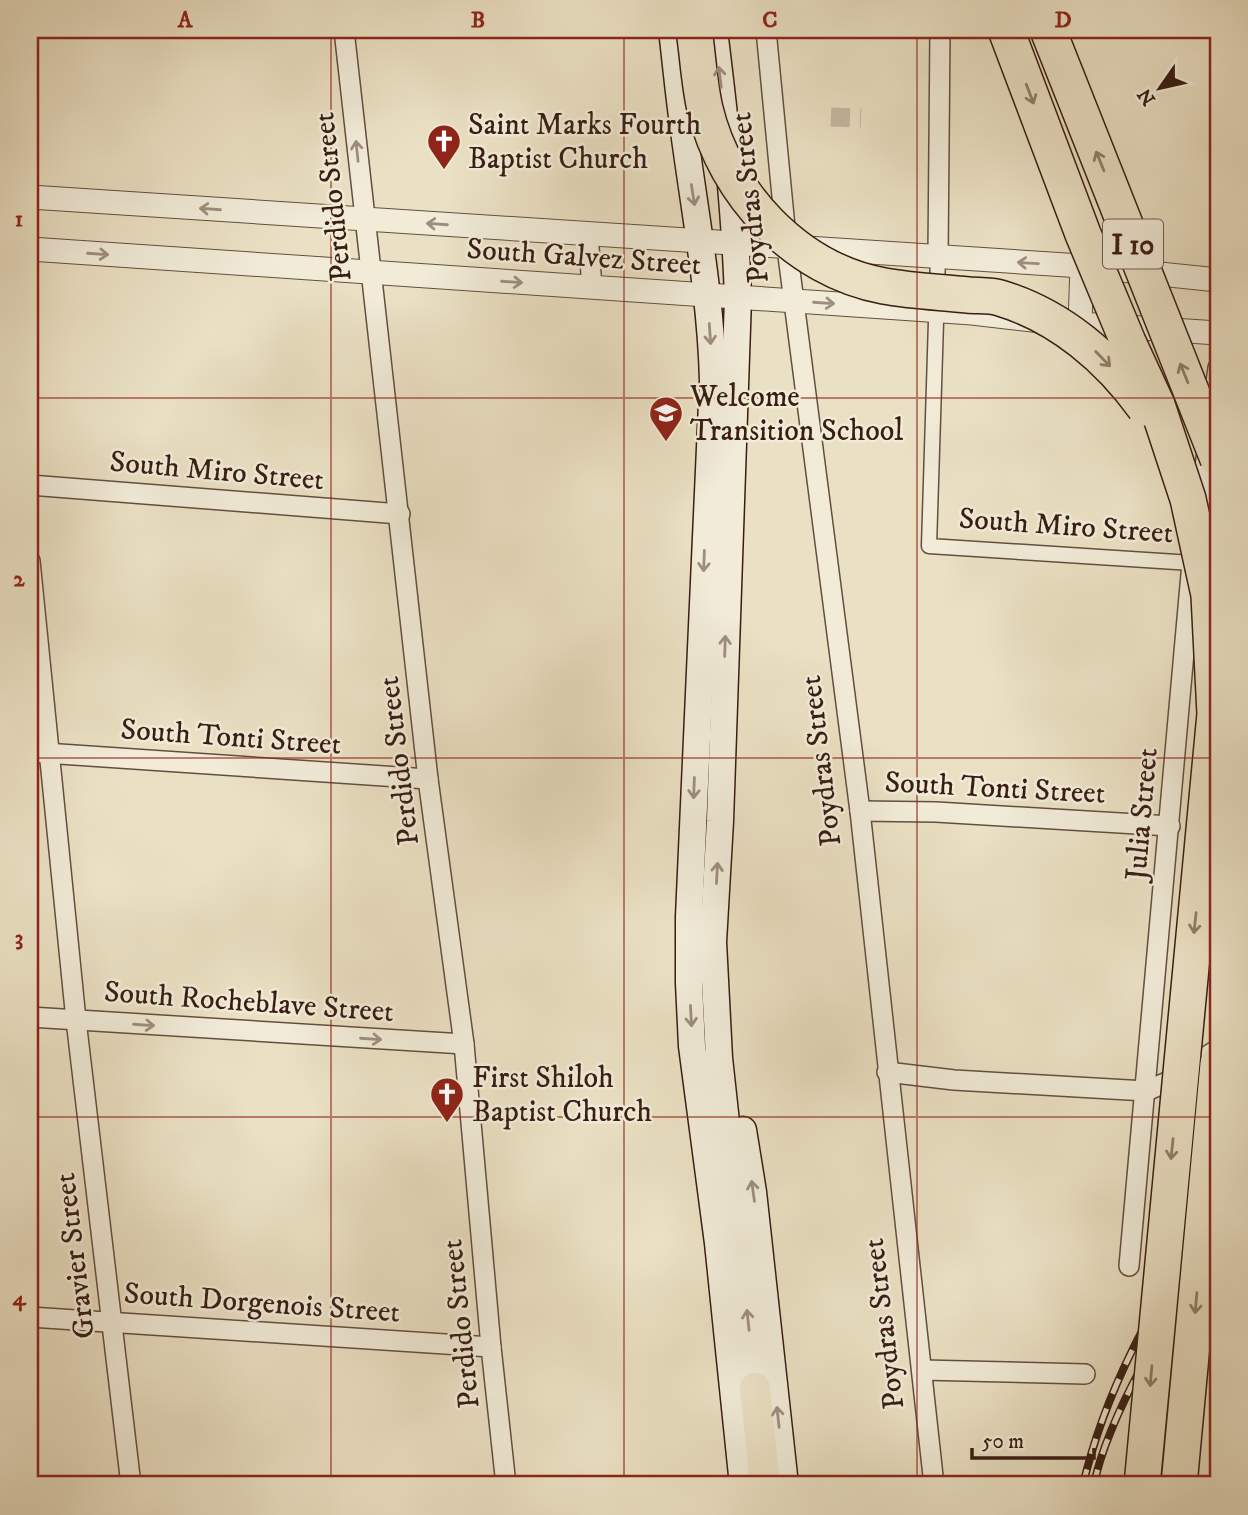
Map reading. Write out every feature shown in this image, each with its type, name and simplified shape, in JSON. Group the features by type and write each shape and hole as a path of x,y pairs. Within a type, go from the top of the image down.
{"highway":[{"path":"694,30 705,108 716,143 745,194 765,220 785,239 842,272 881,285 997,298 1022,306 1063,327 1100,354 1137,397 1171,444"},
{"name":"I 10","path":"1006,30 1083,234 1157,405 1188,499 1209,595 1215,715 1142,1485"},
{"name":"I 10","path":"1048,30 1218,459"},
{"path":"1179,1485 1218,1064"}],"main road":[{"name":"Poydras Street","path":"672,30 683,129 701,242 713,381 689,916 692,1046 718,1243 743,1485"},
{"name":"Poydras Street","path":"713,942 720,821 738,298 736,244 714,30"},
{"path":"713,942 719,1058 765,1485"},
{"path":"713,942 753,1192 785,1485"}],"street":[{"name":"Perdido Street","path":"344,30 428,779 464,1044 506,1485"},
{"name":"Poydras Street","path":"766,30 787,248 860,811 934,1485"},
{"path":"937,311 940,30"},
{"name":"South Galvez Street","path":"30,197 1082,266 1218,280"},
{"path":"588,234 592,287"},
{"name":"South Galvez Street","path":"30,249 794,300 1218,333"},
{"path":"972,313 979,260"},
{"path":"1080,324 1082,266"},
{"name":"South Miro Street","path":"937,311 929,546 1192,564"},
{"name":"Julia Street","path":"1129,1266 1192,564 1218,368"},
{"name":"South Miro Street","path":"30,485 400,514"},
{"name":"Gravier Street","path":"30,561 39,753 76,1020 131,1485"},
{"name":"South Tonti Street","path":"39,753 428,779"},
{"name":"South Tonti Street","path":"860,811 936,811 1170,826"},
{"name":"South Rocheblave Street","path":"30,1017 464,1044"},
{"path":"887,1072 954,1080 1146,1091 1165,1083 1218,1049"},
{"name":"South Dorgenois Street","path":"30,1317 491,1348"},
{"path":"922,1370 1085,1374"}],"tunnel":[{"path":"831,117 861,118"}],"railway":[{"path":"1083,1485 1107,1408 1122,1372 1139,1336 1218,1198"},
{"path":"1094,1485 1111,1430 1142,1366 1180,1306 1218,1263"}],"place":[{"name":"Saint Marks Fourth Baptist Church","path":"444,171"},
{"name":"Welcome Transition School","path":"666,443"},
{"name":"First Shiloh Baptist Church","path":"447,1124"}]}
